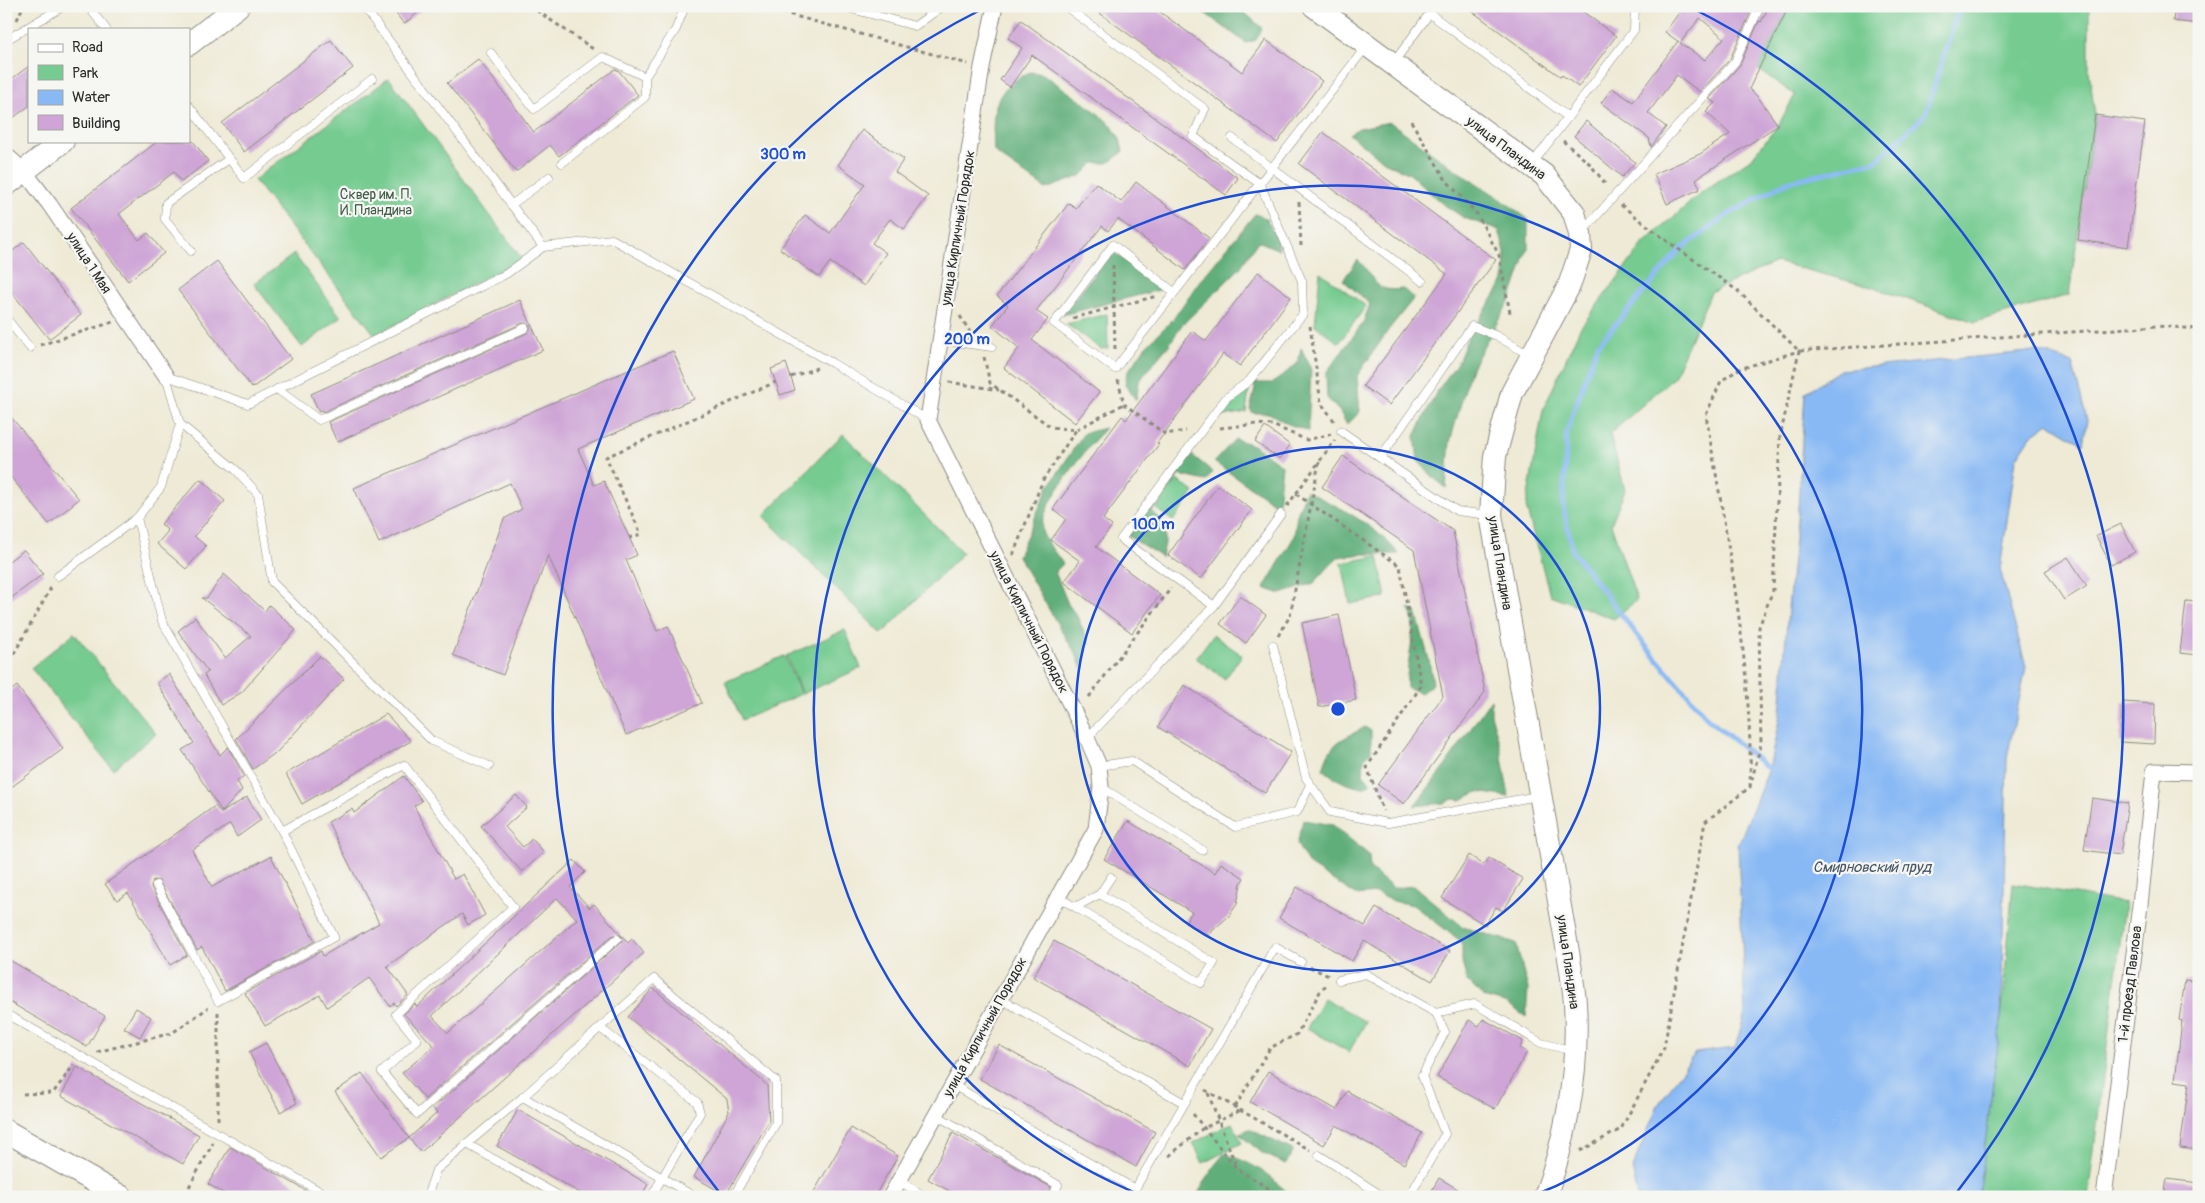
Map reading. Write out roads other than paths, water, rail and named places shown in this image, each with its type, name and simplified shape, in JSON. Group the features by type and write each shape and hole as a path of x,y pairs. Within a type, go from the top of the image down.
{"street":[{"path":"190,43 238,6"},
{"name":"улица Кирпичный Порядок","path":"890,1197 1096,829 1101,787 1099,766 1087,738 928,420 982,68 995,6"},
{"name":"улица Пландина","path":"1314,6 1544,175 1574,212 1580,234 1581,250 1569,286 1512,393 1495,456 1491,515 1565,935 1575,1002 1576,1052 1572,1093 1557,1163 1545,1197"},
{"path":"6,185 61,142"},
{"name":"улица 1 Мая","path":"6,155 24,171 50,205 166,376"},
{"name":"1-й проезд Павлова","path":"2104,1197 2139,915 2154,771 2199,772"},
{"path":"6,1131 122,1197"}],"lane":[{"path":"6,40 64,6"},
{"path":"88,6 105,28"},
{"path":"364,6 543,247"},
{"path":"562,163 645,97 645,77 676,29 685,6"},
{"path":"841,6 915,26 943,6"},
{"path":"1066,6 1205,109 1193,136 1260,184 1302,281 1303,314 1249,381 1226,398 1201,429 1121,539 1214,606"},
{"path":"1392,64 1434,6"},
{"path":"1531,165 1634,30 1635,6"},
{"path":"1580,234 1735,62 1759,7"},
{"path":"1429,13 1568,117"},
{"path":"1174,292 1113,245 1054,323 1115,369 1368,46"},
{"path":"490,53 534,110 603,57 645,77"},
{"path":"190,107 244,178 372,79"},
{"path":"1232,138 1422,281"},
{"path":"191,251 165,219 166,203 229,159"},
{"path":"512,205 549,177"},
{"path":"166,376 248,404 506,274 543,247 612,239 832,363 928,420"},
{"path":"8,322 30,348"},
{"path":"1380,458 1472,326 1497,336 1531,356"},
{"path":"277,389 320,420 525,328"},
{"path":"940,340 992,347"},
{"path":"58,576 137,518 160,487 180,424 166,376"},
{"path":"180,424 236,470 258,494 272,582 432,741 489,766"},
{"path":"1342,431 1457,511 1491,515"},
{"path":"1087,738 1214,606 1281,514"},
{"path":"137,518 162,621 282,831 334,937 218,1001 156,885"},
{"path":"1273,645 1306,778 1330,812 1388,823 1540,796"},
{"path":"1099,766 1132,761 1235,827 1297,812 1310,786"},
{"path":"282,831 404,765 513,907 396,1014 417,1040 382,1072 417,1114 617,939"},
{"path":"1101,787 1202,850"},
{"path":"1075,907 1100,894 1111,877"},
{"path":"1058,897 1201,983 1214,962 1100,894"},
{"path":"953,1085 1135,1189 1274,947 1301,962"},
{"path":"1339,980 1366,974 1436,1014 1445,1032 1422,1076 1445,1134 1410,1197"},
{"path":"427,1197 436,1170 523,1097 654,979 776,1081 776,1123 733,1197"},
{"path":"1001,999 1184,1103"},
{"path":"1436,1014 1475,1004 1541,1043 1576,1052"},
{"path":"6,1014 330,1197"},
{"path":"600,1028 697,1102 700,1113 652,1197"},
{"path":"523,1097 695,1197"},
{"path":"936,1115 1058,1185 1052,1197"},
{"path":"467,1144 562,1197"},
{"path":"1319,1156 1384,1197"},
{"path":"899,1181 926,1197"}],"water":[{"name":"Смирновский пруд","path":"2038,351 2072,363 2087,420 2083,444 2049,423 2031,436 2016,459 2000,569 2026,667 2007,758 2001,1021 1978,1197 1638,1197 1632,1168 1658,1105 1695,1053 1735,1048 1745,1013 1738,845 1769,769 1780,715 1798,508 1805,393 1840,370"}],"waterway":[{"path":"1769,769 1709,720 1644,644 1573,552 1563,507 1567,430 1597,346 1680,250 1729,214 1787,182 1876,161 1925,115 1960,6"}],"park label":[{"name":"Сквер им. П. И. Пландина","path":"376,202"}]}
